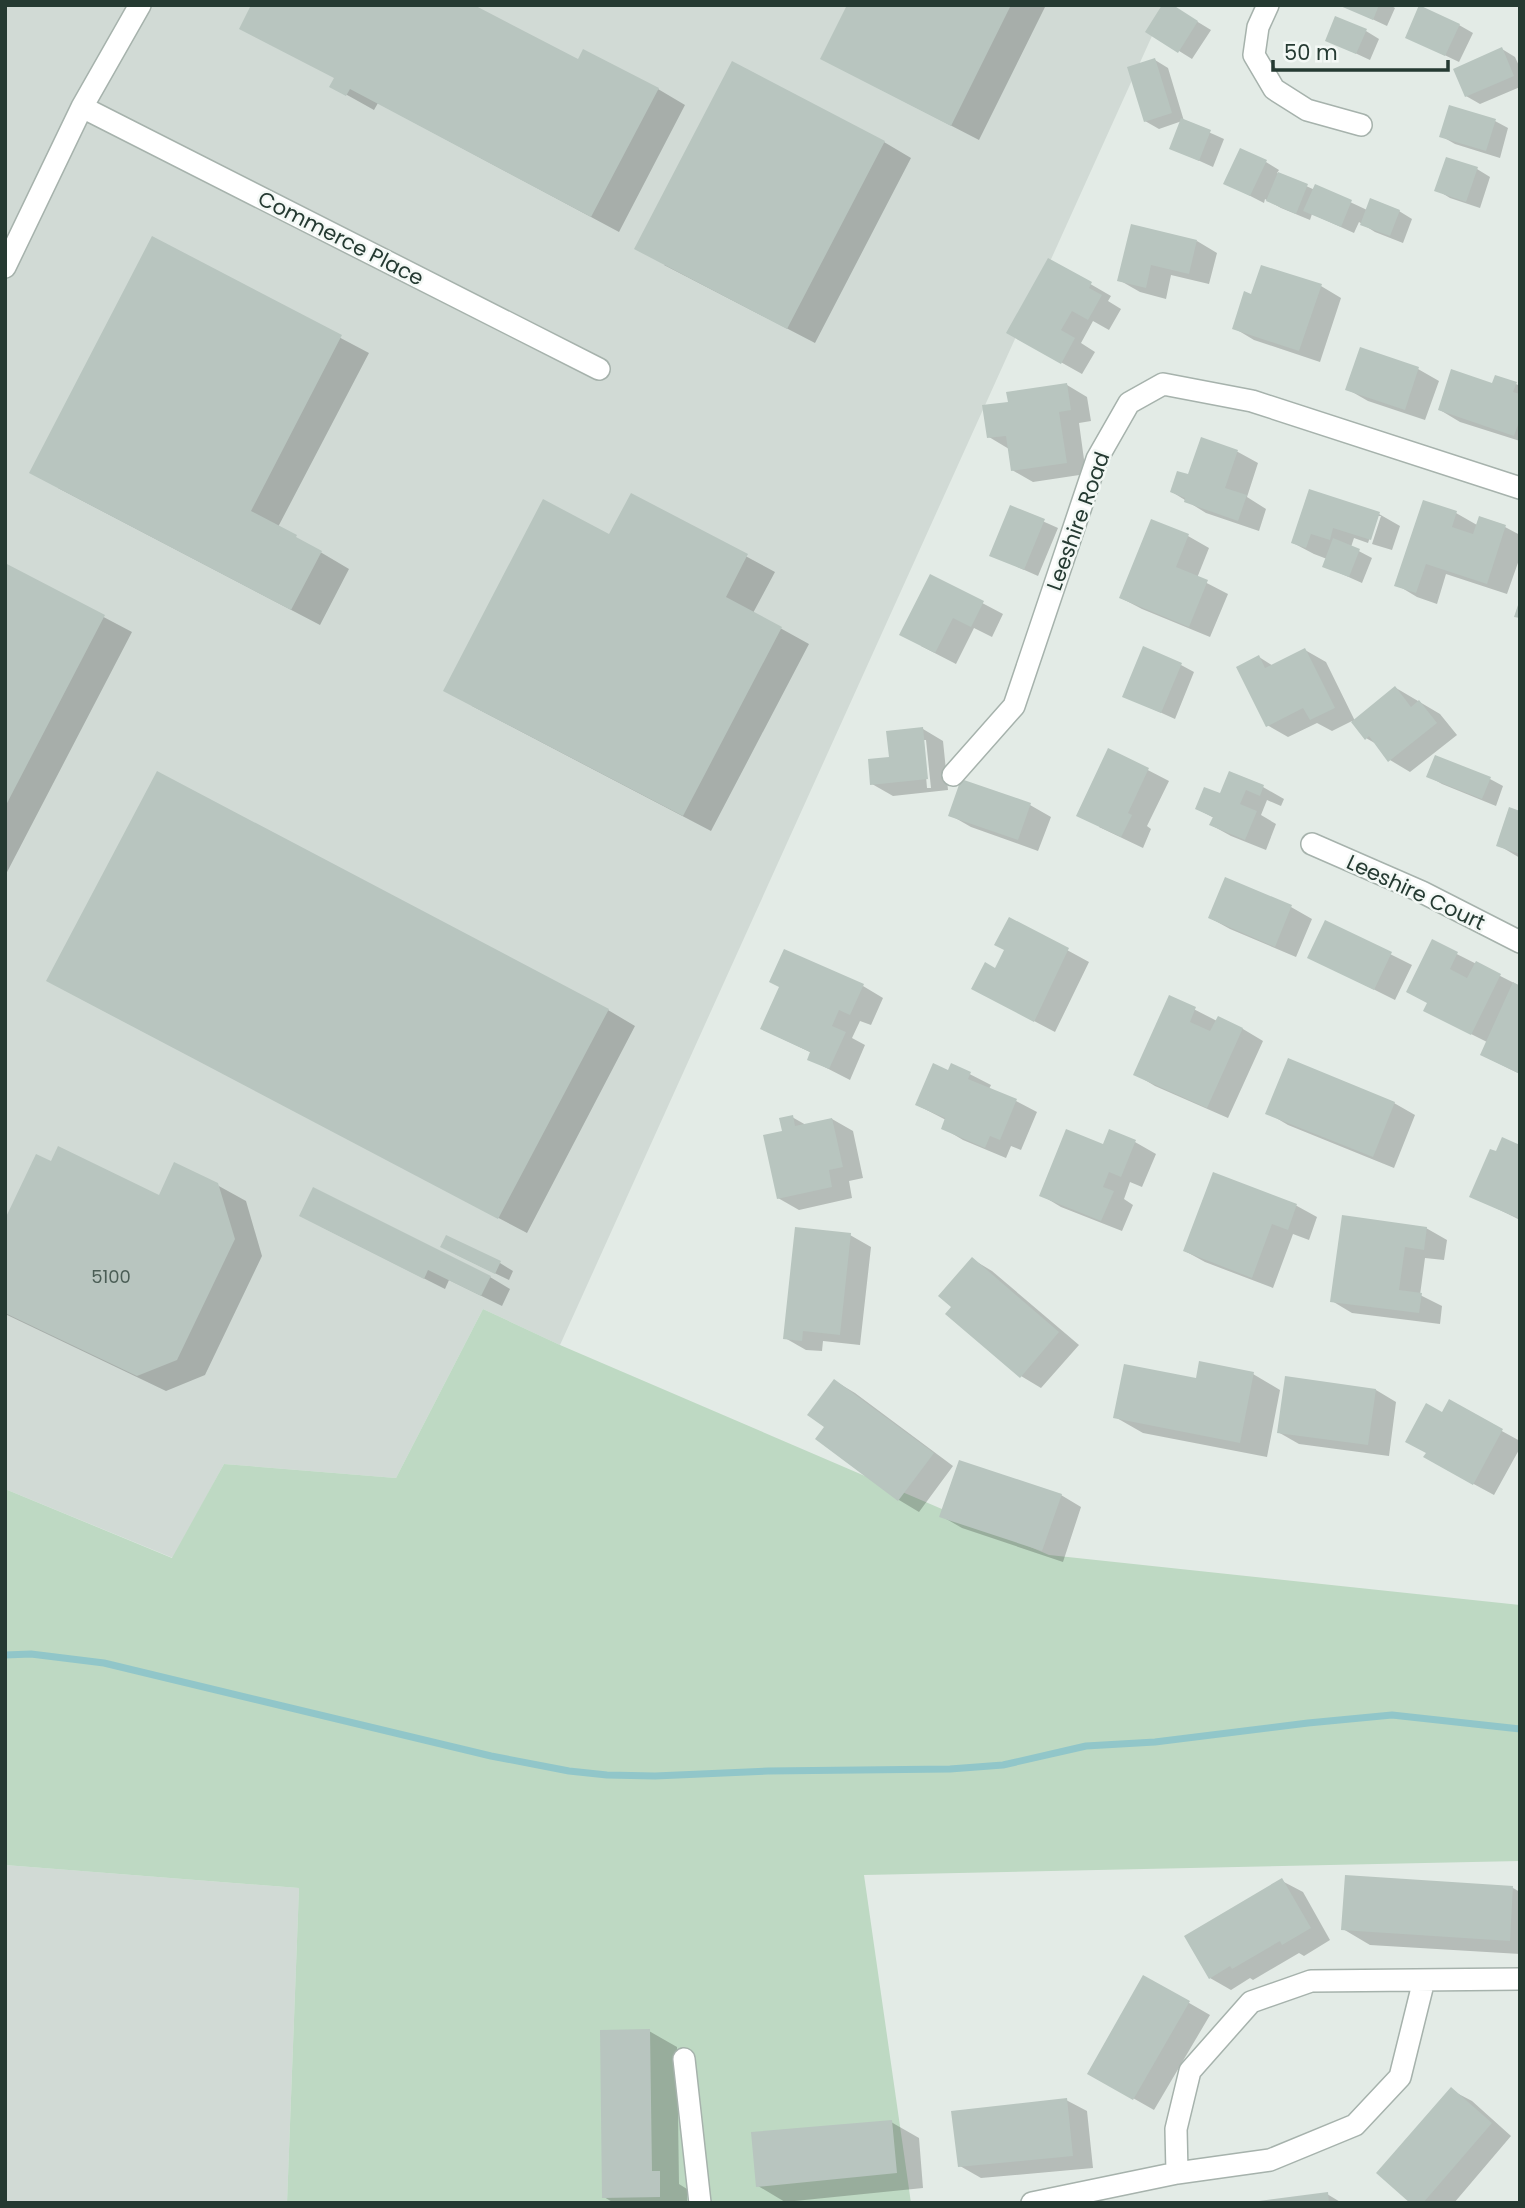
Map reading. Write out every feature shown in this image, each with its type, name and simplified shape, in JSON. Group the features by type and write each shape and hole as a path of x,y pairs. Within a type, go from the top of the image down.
{"street":[{"path":"5,267 82,107 140,5"},
{"path":"1268,5 1258,27 1254,55 1274,89 1307,110 1361,125"},
{"name":"Commerce Place","path":"82,107 599,369"},
{"name":"Leeshire Road","path":"953,775 1014,706 1097,459 1129,403 1163,384 1252,401 1520,488"},
{"name":"Leeshire Court","path":"1312,844 1422,892 1520,942"},
{"path":"1177,2173 1176,2129 1190,2071 1251,2003 1311,1981 1520,1979"},
{"path":"1032,2203 1177,2173 1270,2160 1355,2125 1400,2077 1424,1980"},
{"path":"684,2059 700,2203"}],"shaded area":[{"path":"5,5 1166,5 560,1345 483,1309 396,1478 224,1464 173,1558 5,1489"},
{"path":"5,1865 299,1888 287,2203 5,2203"}],"green space":[{"path":"483,1309 560,1345 1049,1555 1520,1605 1520,1861 864,1875 911,2203 287,2203 299,1888 5,1865 5,1489 172,1558 224,1464 396,1478"}],"building":[{"path":"251,5 474,5 578,59 583,49 659,88 591,217 350,89 346,96 329,87 334,78 239,29"},
{"path":"847,5 1011,5 951,126 820,59"},
{"path":"1162,5 1173,5 1198,21 1178,53 1145,32"},
{"path":"1338,5 1379,5 1373,20"},
{"path":"1419,5 1460,24 1445,56 1405,38"},
{"path":"1335,16 1367,29 1356,54 1325,41"},
{"path":"1502,47 1514,76 1465,97 1453,69"},
{"path":"1155,58 1172,113 1144,122 1127,67"},
{"path":"732,61 885,141 787,329 634,249"},
{"path":"1449,105 1496,119 1486,151 1439,137"},
{"path":"1181,118 1211,130 1199,161 1169,149"},
{"path":"1240,148 1267,160 1250,196 1223,184"},
{"path":"1446,157 1478,167 1466,202 1434,191"},
{"path":"1278,172 1308,184 1296,214 1266,201"},
{"path":"1315,184 1352,200 1341,227 1303,211"},
{"path":"1370,198 1400,210 1390,236 1360,225"},
{"path":"1131,224 1197,240 1189,274 1151,265 1146,288 1117,281"},
{"path":"152,236 342,335 251,511 322,551 291,610 29,473"},
{"path":"1048,258 1092,282 1089,288 1102,295 1088,320 1072,311 1061,330 1075,338 1061,364 1006,333"},
{"path":"1261,265 1322,284 1299,351 1232,329 1244,291 1251,294"},
{"path":"1360,347 1419,367 1405,410 1345,390"},
{"path":"1451,369 1492,383 1495,375 1517,382 1513,392 1520,394 1520,419 1514,436 1438,410"},
{"path":"1067,383 1071,410 1059,412 1067,463 1011,471 1006,436 987,438 982,405 1008,402 1006,392"},
{"path":"1201,437 1238,450 1225,488 1247,495 1238,521 1184,502 1185,498 1170,492 1177,471 1188,474"},
{"path":"1309,489 1380,512 1371,540 1333,528 1330,540 1311,534 1306,548 1291,543"},
{"path":"631,493 748,554 726,597 782,627 683,816 443,691 543,499 609,534"},
{"path":"1423,500 1457,511 1452,527 1473,534 1479,516 1506,525 1487,584 1426,564 1416,593 1394,586"},
{"path":"1010,505 1045,519 1024,570 989,556"},
{"path":"1151,519 1189,534 1176,567 1208,580 1189,627 1119,598"},
{"path":"1333,538 1360,549 1349,577 1322,567"},
{"path":"5,563 105,615 5,807"},
{"path":"930,574 984,601 971,627 953,618 935,653 899,635"},
{"path":"1520,602 1520,618 1514,617"},
{"path":"1143,646 1182,663 1161,713 1122,697"},
{"path":"1305,648 1335,708 1310,720 1303,708 1266,727 1236,667 1259,655 1265,668"},
{"path":"1395,686 1411,707 1419,700 1437,723 1388,762 1369,736 1365,740 1351,722"},
{"path":"923,727 928,779 870,785 868,759 889,757 886,731"},
{"path":"1108,748 1149,768 1128,813 1132,815 1121,837 1076,816"},
{"path":"1435,755 1491,777 1482,799 1426,777"},
{"path":"157,771 609,1009 498,1219 46,981"},
{"path":"1229,771 1264,785 1260,796 1246,790 1240,804 1257,811 1245,840 1209,825 1213,817 1195,809 1204,787 1220,793"},
{"path":"961,779 1031,803 1018,840 948,816"},
{"path":"1509,807 1520,811 1520,854 1496,846"},
{"path":"1225,877 1292,905 1275,947 1208,918"},
{"path":"1009,917 1069,948 1034,1022 971,989 985,962 995,968 1004,950 994,945"},
{"path":"1325,920 1392,952 1374,990 1307,958"},
{"path":"1432,939 1458,952 1450,969 1467,978 1476,961 1501,974 1471,1035 1423,1011 1427,1003 1406,992"},
{"path":"784,949 864,984 850,1015 839,1010 832,1026 846,1032 829,1069 807,1060 810,1052 760,1029 779,987 769,982"},
{"path":"1513,982 1520,986 1520,1074 1480,1055"},
{"path":"1169,995 1196,1007 1190,1022 1210,1031 1218,1016 1243,1028 1207,1108 1133,1075"},
{"path":"1288,1058 1395,1102 1373,1157 1265,1114"},
{"path":"933,1063 948,1070 951,1063 971,1072 968,1079 1017,1099 1000,1140 990,1136 985,1148 941,1129 945,1118 915,1105"},
{"path":"793,1115 795,1126 832,1118 843,1167 829,1170 832,1187 777,1199 763,1135 782,1131 779,1118"},
{"path":"1066,1129 1103,1144 1109,1129 1136,1140 1121,1177 1109,1172 1103,1187 1114,1191 1101,1221 1039,1196"},
{"path":"1502,1137 1520,1145 1520,1219 1469,1197 1490,1149 1496,1151"},
{"path":"58,1146 159,1195 174,1162 218,1183 235,1239 177,1360 137,1376 5,1313 5,1219 36,1154 51,1161"},
{"path":"1213,1172 1297,1204 1288,1230 1272,1224 1252,1278 1183,1251"},
{"path":"313,1187 491,1276 481,1296 428,1270 424,1279 299,1216"},
{"path":"1342,1215 1427,1227 1424,1250 1405,1247 1399,1290 1422,1293 1419,1313 1330,1302"},
{"path":"795,1227 851,1233 840,1335 803,1331 802,1341 783,1339"},
{"path":"446,1235 501,1261 495,1274 440,1247"},
{"path":"972,1257 1059,1332 1020,1378 945,1314 951,1307 938,1296"},
{"path":"1199,1361 1254,1372 1240,1443 1113,1418 1124,1364 1196,1378"},
{"path":"1285,1376 1376,1389 1368,1445 1277,1433"},
{"path":"834,1379 934,1453 898,1501 815,1439 824,1427 807,1415"},
{"path":"1449,1399 1503,1429 1473,1485 1423,1457 1426,1453 1405,1442 1426,1403 1442,1412"},
{"path":"959,1460 1062,1494 1042,1551 939,1517"},
{"path":"1345,1875 1513,1886 1510,1941 1341,1930"},
{"path":"1282,1878 1311,1928 1282,1945 1280,1941 1232,1969 1230,1966 1209,1979 1184,1936"},
{"path":"1143,1975 1190,2001 1133,2100 1087,2074"},
{"path":"650,2029 652,2171 660,2171 660,2197 602,2198 600,2030"},
{"path":"1451,2087 1492,2123 1423,2203 1410,2203 1376,2173"},
{"path":"1067,2098 1073,2156 958,2167 951,2111"},
{"path":"892,2120 897,2173 756,2187 751,2132"},
{"path":"1328,2192 1329,2203 1259,2203 1259,2201"}],"waterway":[{"path":"5,1655 31,1654 104,1663 491,1756 569,1771 607,1775 950,1769 1003,1765 1086,1746 1155,1742 1392,1715 1520,1729"}]}
